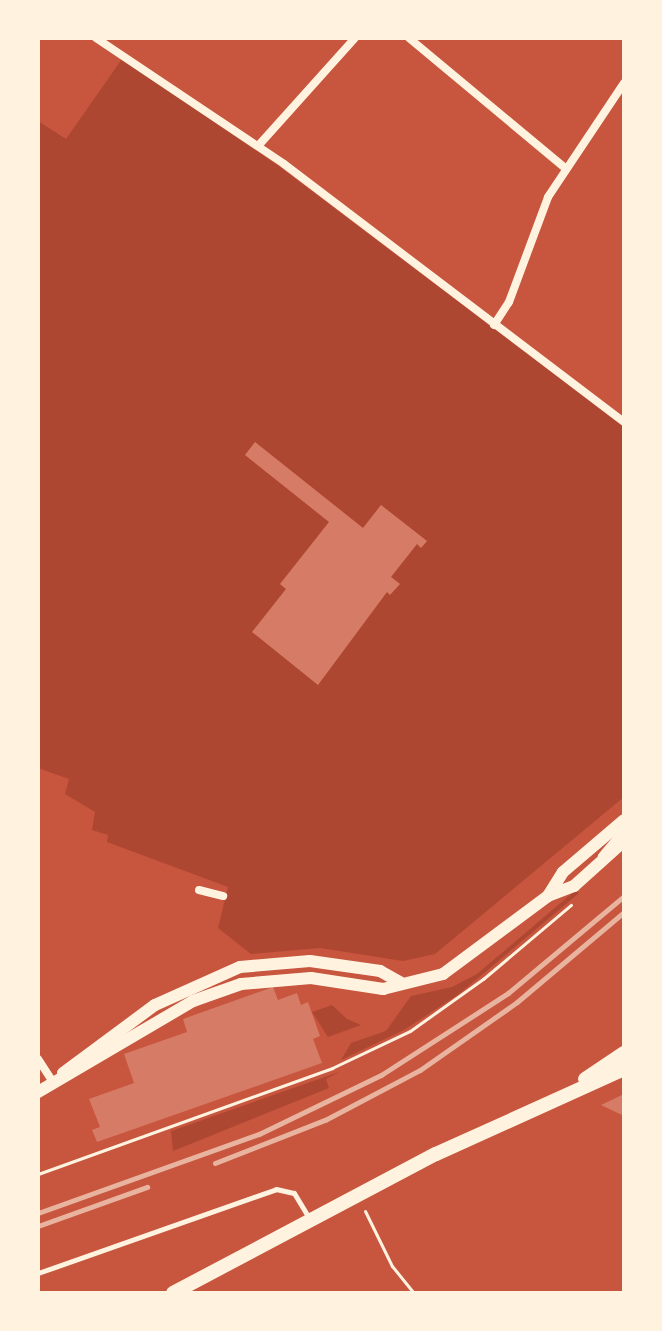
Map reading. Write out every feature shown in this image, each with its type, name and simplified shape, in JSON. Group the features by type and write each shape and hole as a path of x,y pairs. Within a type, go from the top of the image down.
{"main road":[{"path":"568,1091 624,1053"},
{"path":"173,1293 568,1091 624,1069"}],"street":[{"path":"96,38 258,146 624,422"},
{"path":"258,146 355,38"},
{"path":"409,38 565,168"},
{"path":"494,325 509,302 533,228 565,168 624,83"},
{"path":"548,896 563,872 624,820"},
{"path":"596,867 624,830"},
{"path":"38,1092 92,1047 155,1005 240,967 310,961 380,971 400,982 443,974 548,896 574,886 624,841"},
{"path":"199,890 223,896"},
{"path":"38,1059 53,1082"}],"lane":[{"path":"38,1273 276,1189 294,1193 311,1221"}],"path":[{"path":"38,1174 332,1068 410,1031 483,979 575,902"},
{"path":"365,1212 392,1266 414,1293"}],"shaded area":[{"path":"122,59 280,167 624,427 624,797 435,954 403,961 320,948 251,954 218,928 228,887 107,842 108,835 92,830 95,812 65,794 69,779 38,768 38,121 66,139"},
{"path":"577,889 578,894 459,994 404,1030 341,1060 351,1043 386,1031 411,996 452,987 477,974"},
{"path":"332,1005 347,1019 361,1025 328,1037 312,1012"},
{"path":"339,1072 326,1079 329,1088 173,1151 171,1131"}],"building":[{"path":"255,442 363,528 381,505 427,541 421,548 417,544 391,577 400,584 390,595 387,592 318,685 252,632 286,589 280,584 329,522 245,455"},
{"path":"273,987 278,1000 297,993 301,1005 308,1002 320,1036 313,1039 322,1063 97,1142 92,1130 100,1127 89,1099 134,1083 124,1054 187,1032 183,1019"},
{"path":"624,1094 624,1116 601,1105"}],"railway":[{"path":"38,1213 259,1134 381,1075 508,993 624,896"},
{"path":"215,1163 325,1120 420,1070 517,1002 624,912"},
{"path":"38,1226 147,1187"}]}
